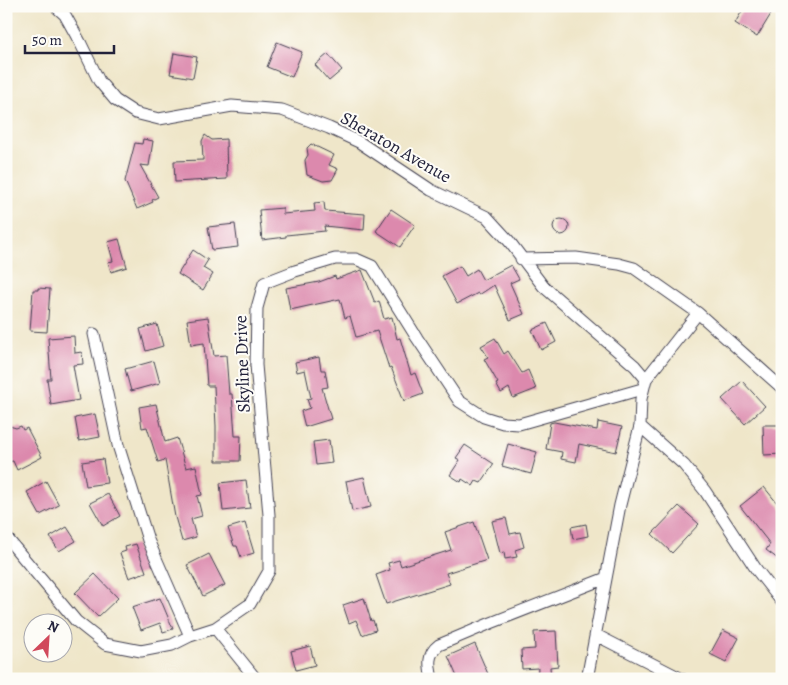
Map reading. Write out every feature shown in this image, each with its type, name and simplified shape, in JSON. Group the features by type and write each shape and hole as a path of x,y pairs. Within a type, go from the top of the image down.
{"street":[{"name":"Sheraton Avenue","path":"55,6 65,15 99,81 115,100 136,113 159,119 232,106 282,110 359,142 430,190 487,217 509,241 543,286 635,366 644,384"},
{"path":"521,259 576,258 634,268 698,313 782,388"},
{"name":"Skyline Drive","path":"6,537 76,621 105,644 141,651 172,645 190,636 215,628 250,604 269,571 269,515 256,365 257,308 264,282 335,259 356,259 372,266 459,401 484,417 503,423 519,424 537,420 644,384"},
{"path":"587,679 620,505 640,426 644,384 698,313"},
{"path":"94,334 118,445 145,531 190,636"},
{"path":"640,426 690,471 756,569 782,602"},
{"path":"432,679 429,656 439,645 491,622 606,578"},
{"path":"215,628 256,679"},
{"path":"596,635 682,679"}],"building":[{"path":"745,6 758,6 771,14 757,37 735,23"},
{"path":"277,42 302,52 292,77 267,67"},
{"path":"174,53 197,57 193,78 170,74"},
{"path":"328,54 342,70 329,81 315,65"},
{"path":"205,135 212,140 226,139 227,179 175,182 174,161 203,160 202,141"},
{"path":"143,139 153,141 149,166 140,165 158,197 152,200 153,202 137,209 125,181 135,143 142,144"},
{"path":"311,144 334,155 329,165 338,169 332,180 323,181 307,175 305,160 308,155 307,148"},
{"path":"324,202 325,211 365,214 364,230 324,226 325,231 286,235 286,237 262,240 259,210 283,208 283,214 315,211 314,203"},
{"path":"391,209 415,225 400,247 376,231"},
{"path":"561,219 567,221 569,227 567,233 561,235 555,233 553,227 555,221"},
{"path":"235,224 238,247 212,250 208,227"},
{"path":"119,239 127,267 111,272 108,262 113,261 108,242"},
{"path":"193,250 208,260 203,268 213,274 203,290 178,274"},
{"path":"511,265 519,279 510,283 524,314 510,320 494,285 479,295 478,293 457,304 442,276 460,266 466,276 477,269 483,280"},
{"path":"362,270 375,303 379,301 384,319 392,317 397,339 400,338 411,375 415,373 423,394 404,401 391,367 389,368 377,331 356,337 350,316 345,318 340,299 290,310 286,288 319,282 335,276 336,279"},
{"path":"38,288 50,289 47,332 30,331 33,290 38,290"},
{"path":"208,317 214,356 226,355 229,394 232,394 235,436 241,436 240,461 216,461 214,386 207,386 204,343 191,345 187,320"},
{"path":"547,323 556,342 541,350 532,330"},
{"path":"157,324 163,346 146,351 140,329"},
{"path":"74,336 75,353 82,352 83,364 73,365 79,400 51,405 47,379 51,379 48,338"},
{"path":"495,338 504,354 508,351 522,373 528,370 536,389 513,398 509,388 501,393 496,384 498,383 484,359 488,357 481,346"},
{"path":"319,357 321,370 325,370 328,387 322,388 331,419 305,427 301,411 310,408 307,399 311,398 305,370 297,372 295,362"},
{"path":"154,361 160,383 131,391 125,369"},
{"path":"742,381 765,406 745,424 722,399"},
{"path":"156,404 165,442 177,438 186,468 196,466 202,495 197,496 202,516 191,519 196,537 182,541 175,517 165,460 158,462 147,427 142,428 139,407"},
{"path":"95,414 100,437 79,441 75,418"},
{"path":"554,422 597,430 598,422 622,427 616,452 579,444 576,462 561,459 562,452 546,449 550,423"},
{"path":"6,425 16,428 21,426 23,430 27,428 42,457 17,470 13,461 6,462"},
{"path":"763,425 782,425 782,454 764,455"},
{"path":"329,440 332,463 316,465 313,442"},
{"path":"508,444 537,452 531,474 502,466"},
{"path":"465,445 494,464 481,483 476,481 473,486 462,479 461,482 450,475 460,460 456,458"},
{"path":"103,459 107,483 86,486 82,462"},
{"path":"364,477 371,507 352,511 346,481"},
{"path":"246,480 250,508 223,511 220,483"},
{"path":"46,481 59,505 40,515 27,492"},
{"path":"764,487 782,509 782,562 766,550 770,544 740,506"},
{"path":"108,494 120,516 103,526 90,503"},
{"path":"679,506 699,524 672,553 652,534"},
{"path":"506,518 510,534 520,532 524,547 515,550 517,557 505,559 504,552 500,553 492,521"},
{"path":"474,522 487,560 446,573 450,584 386,604 376,575 390,570 388,563 399,560 401,566 451,550 445,532"},
{"path":"245,523 254,553 241,557 237,546 234,546 228,528"},
{"path":"586,524 588,536 573,539 571,527"},
{"path":"67,527 76,541 59,551 50,537"},
{"path":"136,544 146,572 129,578 120,553 126,551 125,547"},
{"path":"209,554 225,585 203,596 187,565"},
{"path":"95,574 118,598 98,617 75,593"},
{"path":"160,598 173,629 163,632 160,623 141,630 132,607"},
{"path":"364,598 371,621 373,620 376,630 362,635 356,620 349,623 343,605"},
{"path":"723,630 739,638 726,662 710,654"},
{"path":"556,631 558,666 550,667 551,679 537,679 538,668 522,669 521,650 535,649 534,632"},
{"path":"475,644 488,674 477,679 458,679 448,656"},
{"path":"310,646 315,665 296,670 291,651"}]}
